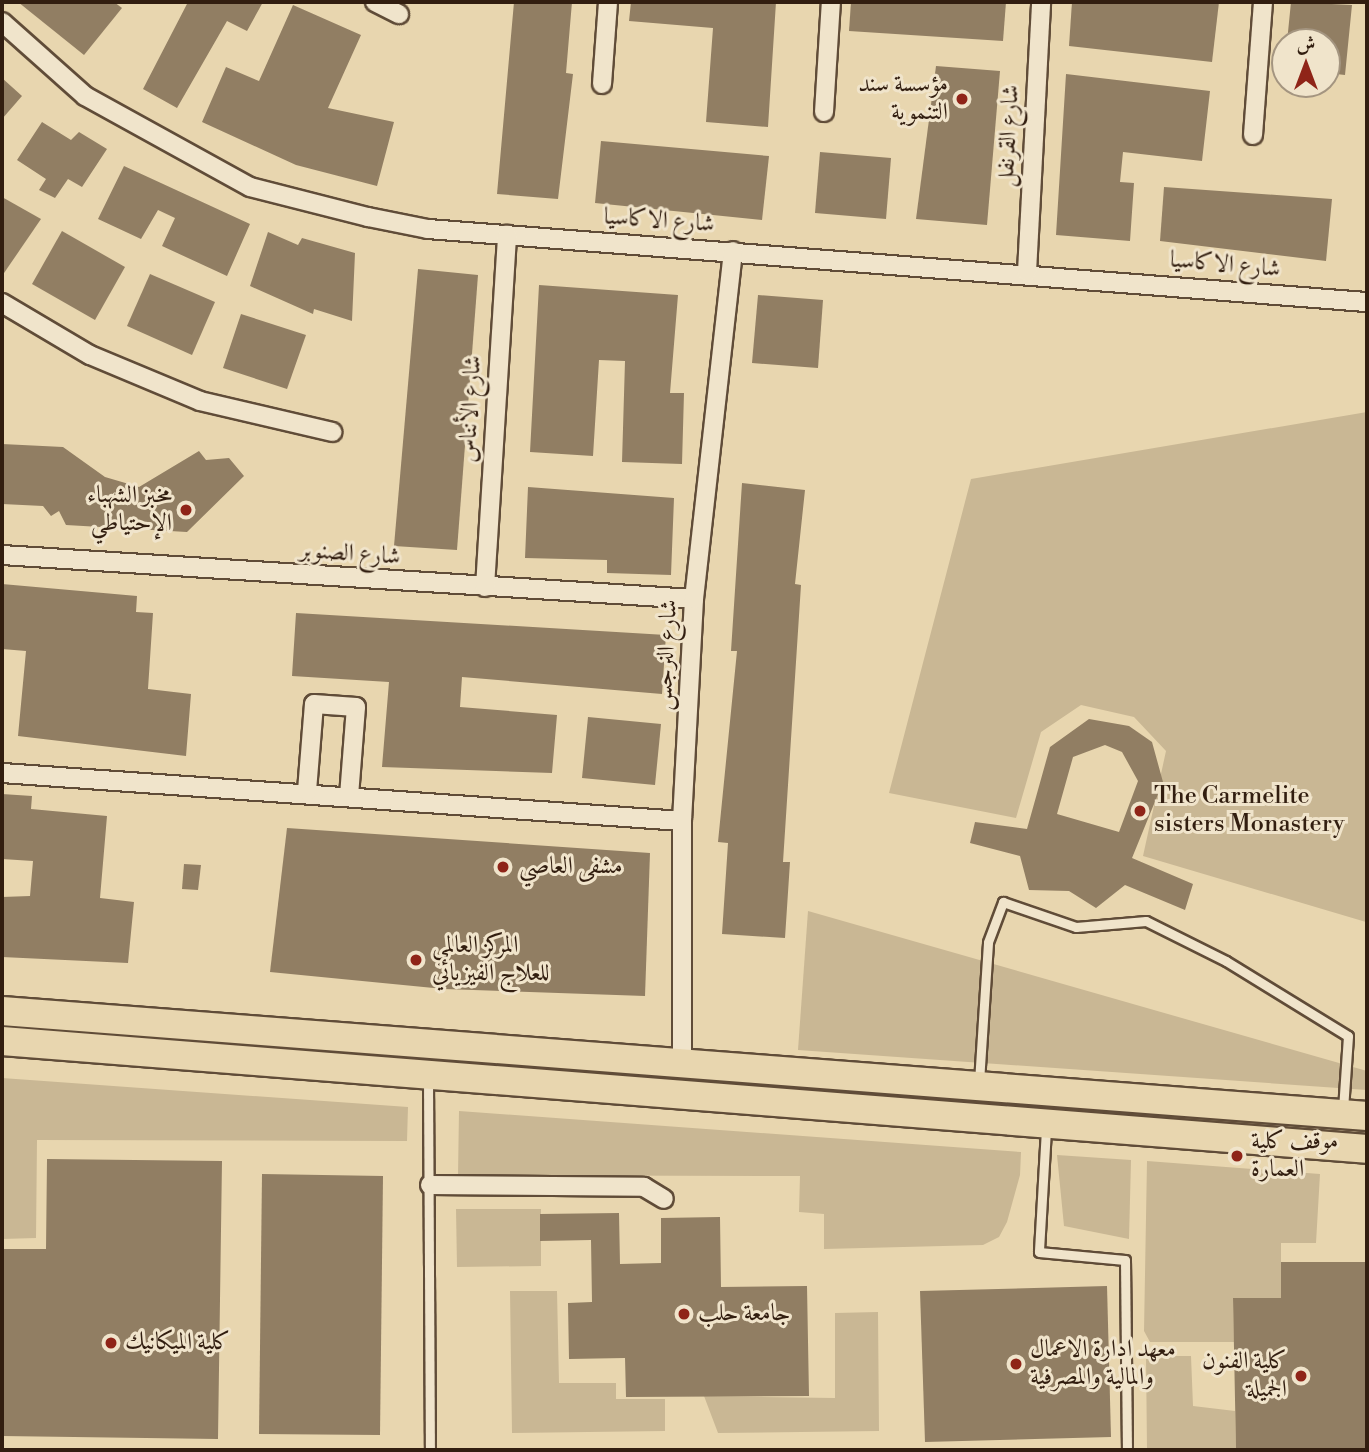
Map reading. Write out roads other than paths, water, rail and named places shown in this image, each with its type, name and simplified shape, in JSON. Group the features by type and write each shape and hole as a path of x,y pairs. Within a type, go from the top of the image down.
{"main road":[{"path":"2,1011 1355,1115"},
{"path":"2,1041 428,1071 1046,1125 1367,1149"}],"street":[{"path":"375,2 399,14"},
{"path":"602,84 608,2"},
{"path":"824,112 831,2"},
{"name":"شارع القرنفل","path":"1027,272 1041,2"},
{"path":"1253,135 1263,2"},
{"name":"شارع الاكاسيا","path":"2,22 85,96 250,187 428,229 1027,272 1367,302"},
{"name":"شارع الأنناس","path":"485,587 507,234"},
{"name":"شارع النرجس","path":"681,1064 682,821 694,599 733,251"},
{"path":"2,303 90,355 200,401 332,432"},
{"name":"شارع الصنوبر","path":"2,555 694,599"},
{"path":"307,791 314,704 356,707 349,795"},
{"path":"2,773 307,791 682,821"},
{"path":"430,1185 644,1187 664,1199"}],"lane":[{"path":"979,1087 988,942 1003,902 1076,927 1146,921 1349,1036 1355,1115"},
{"path":"428,1071 430,1450"},
{"path":"1046,1125 1039,1252 1125,1260 1127,1450"}],"place":[{"name":"مؤسسة سند التنموية","path":"962,99"},
{"name":"مخبز الشهباء الإحتياطي","path":"186,510"},
{"name":"The Carmelite sisters Monastery","path":"1140,811"},
{"name":"مشفى العاصي","path":"503,867"},
{"name":"المركز العالمي للعلاج الفيزيائي","path":"416,960"},
{"name":"موقف كلية العمارة","path":"1237,1156"},
{"name":"جامعة حلب","path":"684,1314"},
{"name":"كلية الميكانيك","path":"111,1343"},
{"name":"معهد ادارة الاعمال والمالية والمصرفية","path":"1016,1364"},
{"name":"كلية الفنون الجميلة","path":"1301,1376"}]}
